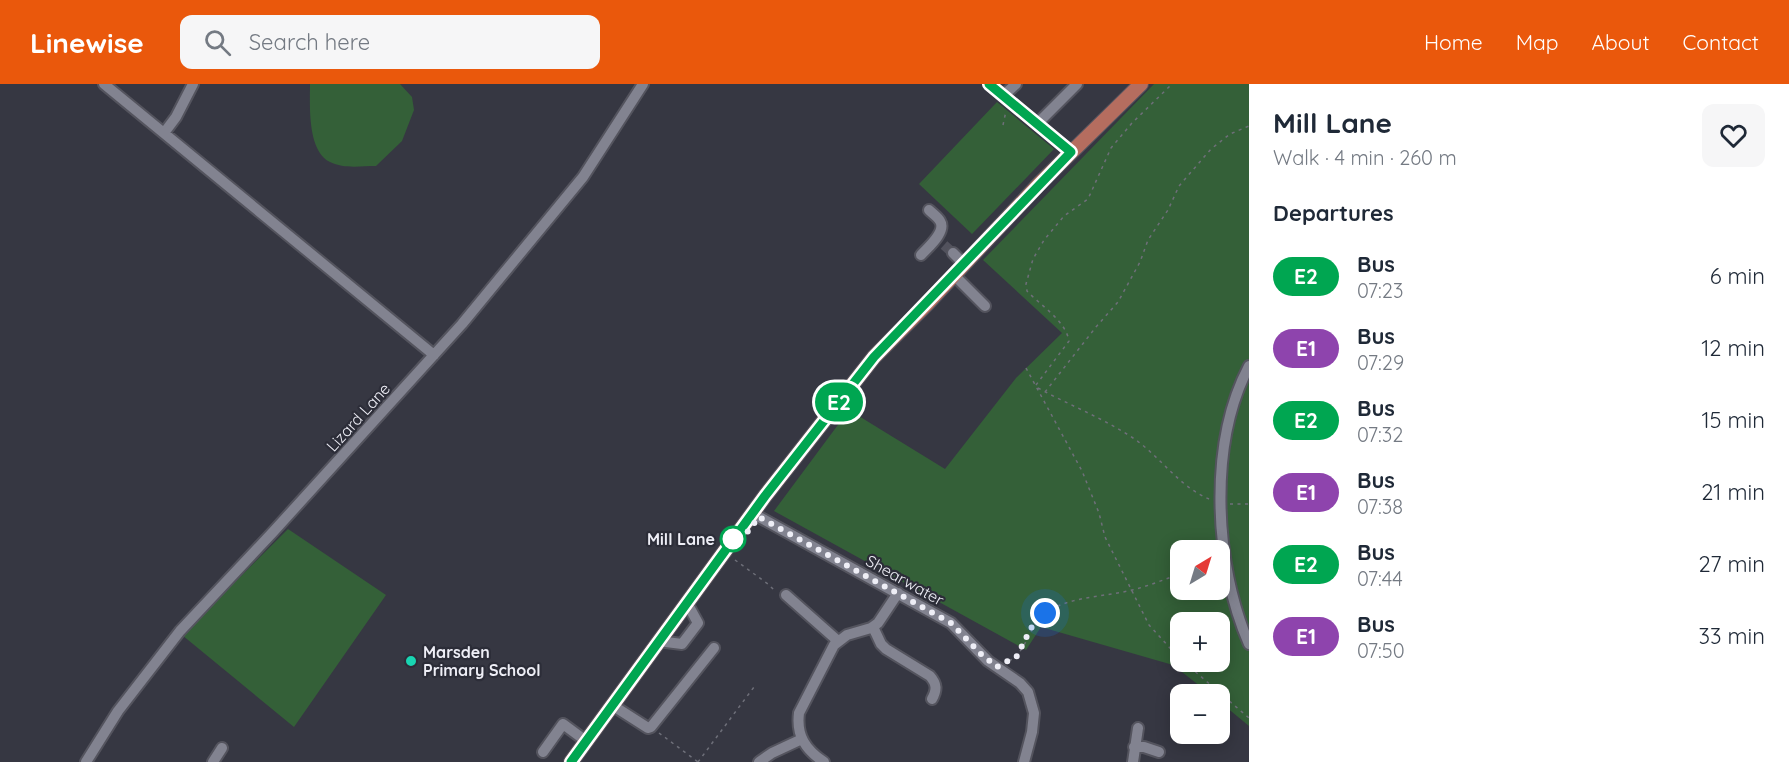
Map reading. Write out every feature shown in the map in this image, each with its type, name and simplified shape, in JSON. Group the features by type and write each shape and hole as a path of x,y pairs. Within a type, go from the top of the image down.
{"main road":[{"path":"571,762 752,513 874,357 1071,152 1141,84"}],"street":[{"path":"104,84 434,355"},
{"path":"164,133 176,117 193,84"},
{"name":"Lizard Lane","path":"86,762 118,711 180,631 462,324 583,177 643,84"},
{"path":"989,84 1071,152"},
{"path":"1003,96 1016,84"},
{"path":"1037,124 1077,84"},
{"path":"921,255 940,241 942,226 929,210"},
{"path":"953,253 964,264"},
{"path":"954,275 985,306"},
{"path":"1249,366 1242,378 1230,413 1225,438 1222,504 1225,563 1249,644"},
{"name":"Shearwater","path":"752,513 951,623 981,654 1020,683 1028,692 1034,713 1032,732 1023,762"},
{"path":"825,762 814,755 802,740 798,724 799,713 830,651 838,641 847,635 873,627 883,619 898,593"},
{"path":"786,595 838,641"},
{"path":"658,641 682,644 698,623 687,603"},
{"path":"873,627 886,649 930,676 935,682 937,691 932,699"},
{"path":"612,705 648,728 651,727 714,648"},
{"path":"543,752 563,724 586,741"},
{"path":"1133,762 1138,728"},
{"path":"759,762 772,753 802,740"},
{"path":"1134,747 1144,747 1159,752"},
{"path":"213,762 222,748"}],"path":[{"path":"1036,387 1069,341 1062,325 1027,291 1026,284 1033,259 1044,240 1064,216 1088,199 1111,147 1172,84"},
{"path":"1046,392 1082,344 1118,302 1140,262 1148,240 1168,210 1179,186 1211,149 1230,134 1249,126"},
{"path":"1026,368 1082,471 1099,513 1105,537 1149,625 1170,648"},
{"path":"1036,387 1110,423 1135,439 1194,492 1222,504 1249,504"},
{"path":"729,556 768,584 778,595 786,595"},
{"path":"997,667 1017,656 1031,628 1045,613 1062,603 1132,590 1170,577"},
{"path":"1196,672 1249,718"},
{"path":"651,727 698,762 754,687"}],"green space":[{"path":"310,84 400,84 412,97 414,110 402,141 376,166 346,166 330,162 317,148 311,127"},
{"path":"1154,84 1249,84 1249,726 1230,710 1230,684 1197,684 1182,672 1230,672 1230,612 1170,612 1170,664 1041,627 1026,650 774,511 849,410 945,469 1016,378 1062,333 983,260"},
{"path":"997,102 1054,149 972,234 919,184"},
{"path":"288,529 386,595 294,727 182,635"}],"tunnel":[{"path":"944,245 953,253"}],"bus line":[{"name":"E2","path":"571,762 765,496 874,357 1071,152 989,84"}],"place":[{"name":"Mill Lane","path":"733,539"},
{"name":"Marsden Primary School","path":"411,661"}],"route":[{"path":"733,539 739,543 759,517 951,623 988,661 997,667 1017,656 1031,628 1045,613"}]}
